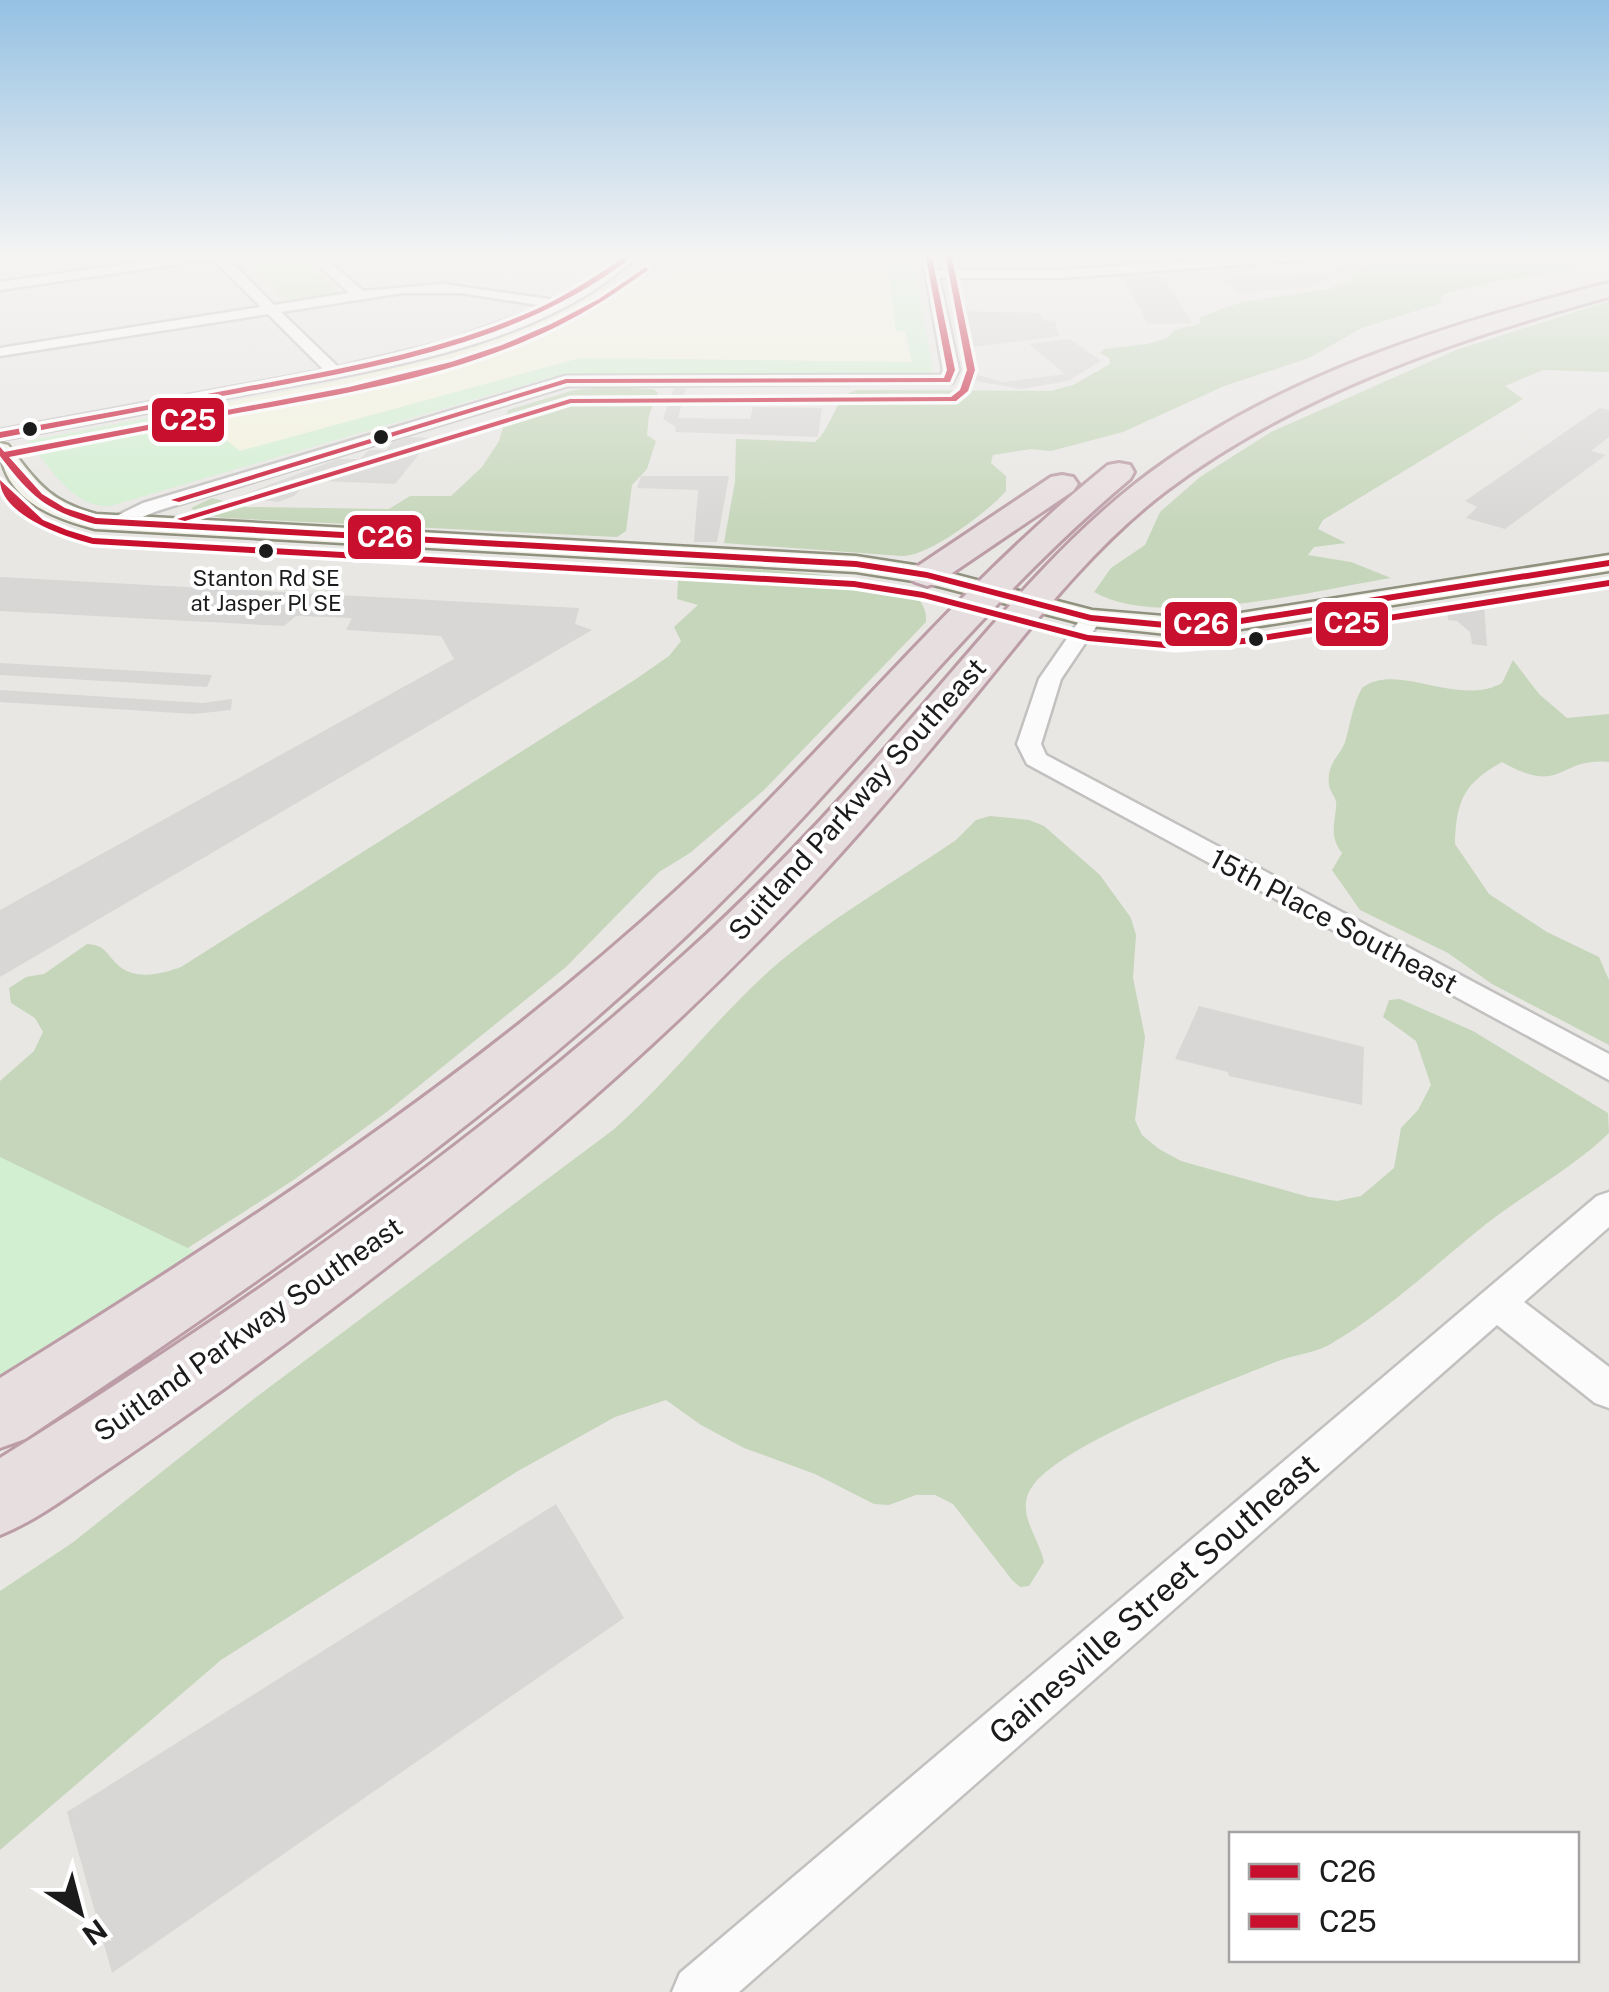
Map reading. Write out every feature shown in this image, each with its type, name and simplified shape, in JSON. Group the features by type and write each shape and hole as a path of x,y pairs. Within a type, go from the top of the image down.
{"highway":[{"path":"927,575 1034,500 1306,373 1374,346"},
{"name":"Suitland Parkway Southeast","path":"0,1416 167,1310 343,1188 603,982 735,862 1010,597 1096,536 1150,488 1251,424 1429,346"},
{"name":"Suitland Parkway Southeast","path":"0,1499 204,1364 366,1248 496,1147 706,963 828,839 1010,597 1058,521 1153,446"}],"street":[{"path":"0,352 39,346"},
{"path":"306,346 335,373"},
{"path":"0,435 335,373 442,346"},
{"path":"111,523 549,385 611,378 942,381 951,374 946,346"},
{"path":"0,450 46,505 73,516 111,523 828,561 927,575 1091,618 1165,626 1230,622 1609,563"},
{"name":"15th Place Southeast","path":"1091,618 1050,678 1028,744 1036,759 1609,1068"},
{"name":"Gainesville Street Southeast","path":"699,1992 1609,1206"},
{"path":"1497,1302 1609,1390"}],"shaded area":[{"path":"471,346 908,346 912,362 580,358 240,451 188,410 335,382"},
{"path":"1031,346 1080,346 1101,361 1068,381 1021,389 971,380 974,374 1003,382 1065,374"},
{"path":"1330,346 1309,358 1222,387 1123,432 1051,451 1031,449 993,455 991,463 1006,476 1006,491 957,531 913,554 724,543 735,481 736,439 815,442 843,398 857,390 1051,391 1073,385 1110,364 1109,358 1100,353 1104,349"},
{"path":"1469,346 1609,346 1609,372 1543,370 1505,386 1523,399 1323,520 1318,529 1346,543 1314,547 1308,555 1351,562 1391,578 1281,598 1197,607 1158,608 1123,603 1094,592 1111,568 1145,545 1160,512 1200,477 1271,432"},
{"path":"674,388 686,388 678,418 750,419 753,407 822,408 818,437 675,432 676,427 663,419"},
{"path":"653,389 658,393 649,415 647,435 656,441 647,469 632,485 626,531 617,537 225,518 200,515 191,508 212,498 247,507 389,509 410,496 451,496 482,467 499,441 508,410 574,390"},
{"path":"1600,408 1609,410 1609,437 1591,451 1606,455 1505,529 1466,518 1477,507 1465,501"},
{"path":"409,437 432,438 395,484 321,481 305,485 294,496 278,502 237,497 338,459 360,459 369,450 386,450 393,442"},
{"path":"641,476 729,476 717,542 694,542 698,490 637,488"},
{"path":"668,568 790,572 889,585 919,600 926,622 764,790 690,853 659,872 566,967 388,1111 295,1179 0,1369 0,1081 34,1051 43,1032 35,1018 11,1003 9,988 26,977 44,974 87,944 102,948 125,970 140,975 181,967 633,681 669,656 681,641 674,627 698,605 677,599 678,581 665,571"},
{"path":"0,577 579,608 575,624 592,630 0,977 0,910 454,659 441,636 346,630 352,618 296,616 284,626 0,611"},
{"path":"1447,603 1484,604 1487,646 1472,644 1470,632 1457,621 1448,620"},
{"path":"1513,660 1539,694 1567,718 1609,714 1609,762 1592,762 1537,776 1502,762 1479,778 1465,795 1457,816 1455,844 1489,894 1547,932 1599,957 1609,980 1609,1045 1492,984 1448,953 1360,910 1332,870 1342,853 1334,837 1336,804 1329,785 1330,771 1345,742 1362,688 1393,679 1466,691 1484,689 1502,683"},
{"path":"0,663 212,675 207,687 0,675"},
{"path":"0,690 203,703 232,699 231,710 194,714 0,702"},
{"path":"990,816 1029,820 1044,826 1100,875 1131,918 1136,935 1133,978 1145,1037 1135,1120 1142,1135 1181,1161 1309,1197 1337,1201 1361,1196 1394,1168 1401,1128 1418,1110 1431,1085 1416,1041 1383,1017 1389,1000 1400,999 1473,1031 1608,1113 1609,1133 1486,1224 1390,1303 1329,1345 1185,1398 1079,1449 1052,1467 1034,1484 1026,1504 1044,1562 1029,1586 1020,1587 1012,1580 953,1504 935,1495 916,1495 889,1505 874,1504 815,1474 744,1448 666,1400 615,1417 518,1471 221,1660 0,1850 0,1591 72,1543 255,1398 613,1130 768,972 835,920 956,840 976,820"},
{"path":"1199,1006 1364,1047 1362,1105 1229,1076 1228,1072 1175,1059"},
{"path":"556,1504 624,1618 112,1973 67,1812"}],"green space":[{"path":"908,346 928,346 934,377 578,373 548,378 110,506 96,505 73,493 28,441 188,410 240,451 580,358 912,362"},
{"path":"0,1157 198,1253 0,1379"}],"transit line":[{"name":"C26","path":"0,435 345,370 444,346"},
{"name":"C25","path":"4,455 349,390 454,364 507,346"},
{"name":"C26","path":"176,500 566,381 947,380 951,370 946,346"},
{"name":"C25","path":"182,519 570,401 953,399 964,391 971,370 966,346"},
{"name":"C26","path":"0,450 21,478 49,504 95,521 856,564 927,575 1091,618 1176,626 1241,621 1609,563"},
{"name":"C25","path":"0,483 40,522 93,541 854,584 923,595 1088,638 1176,646 1244,641 1609,583"}],"place":[{"name":"Stanton Rd SE at Jasper Pl SE","path":"266,551"}]}
